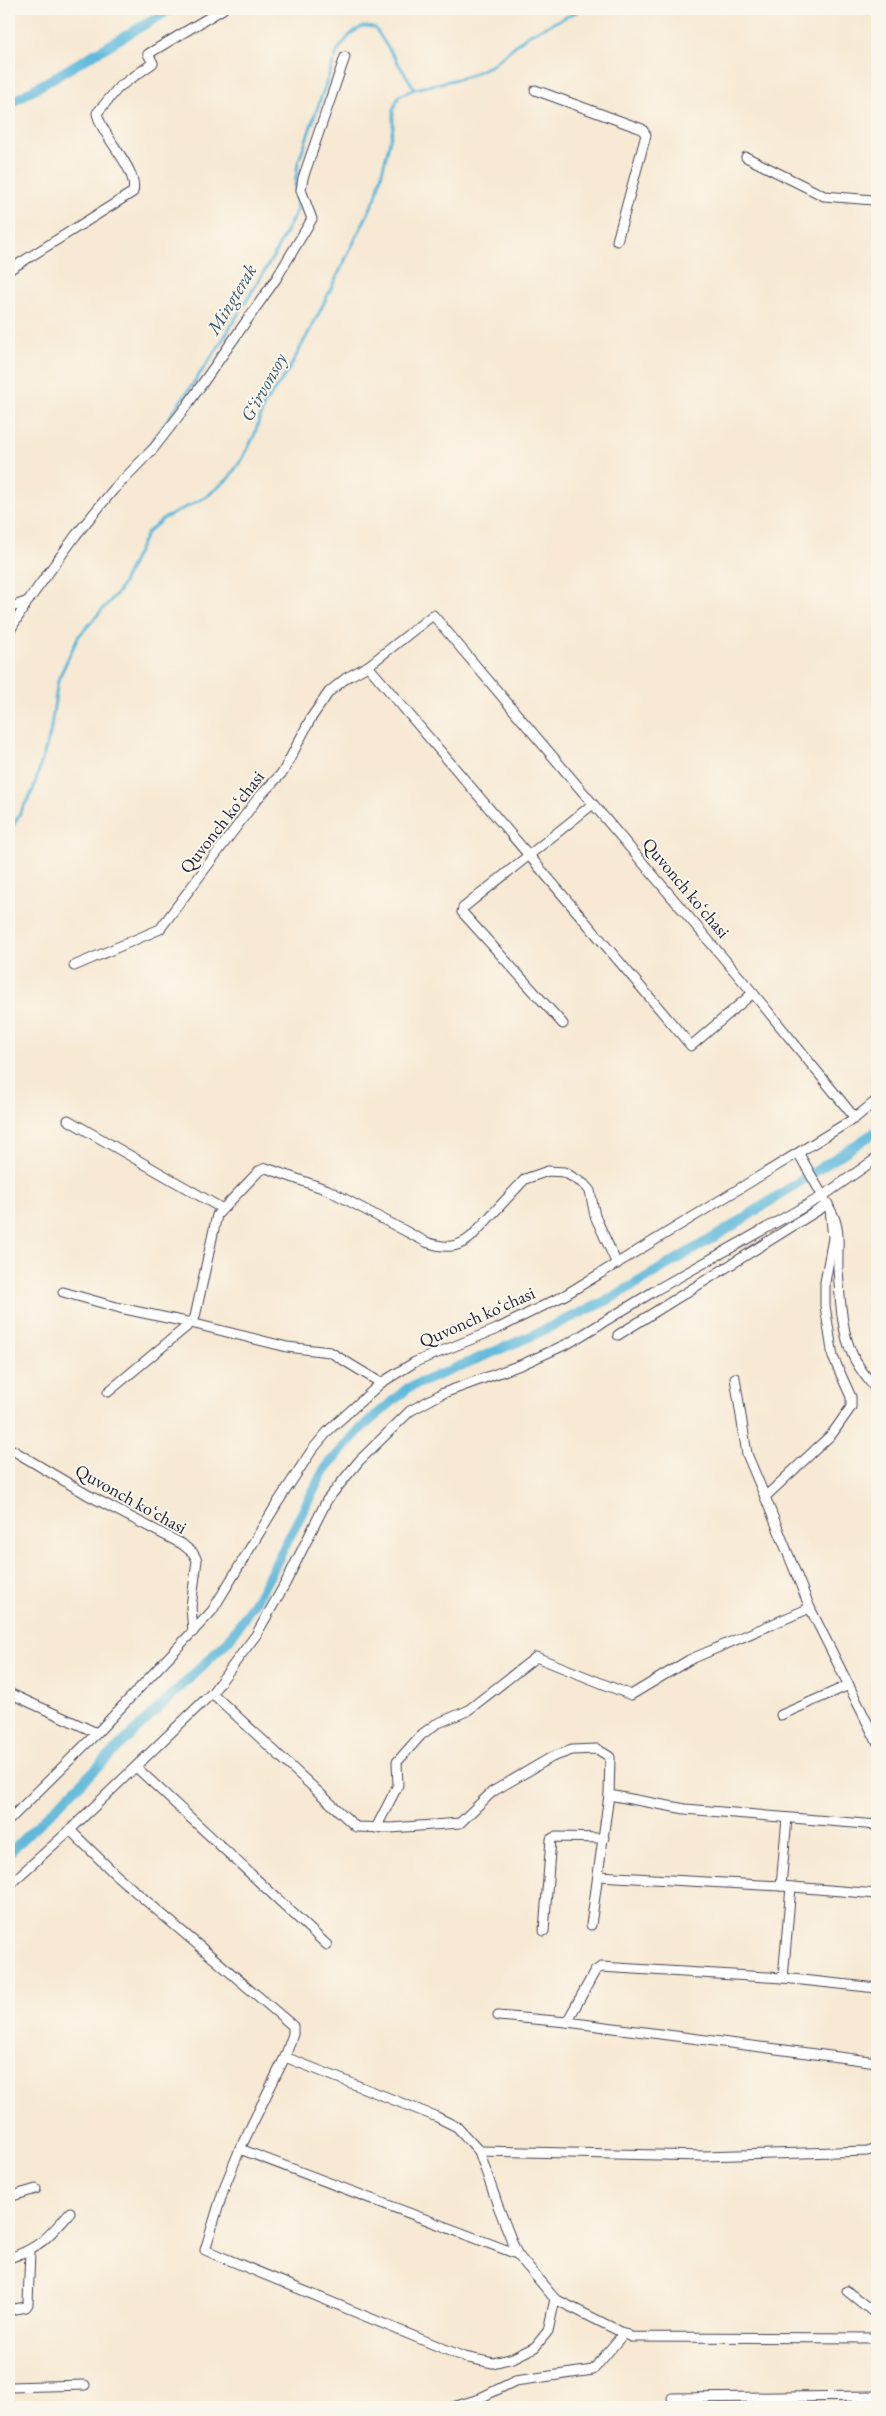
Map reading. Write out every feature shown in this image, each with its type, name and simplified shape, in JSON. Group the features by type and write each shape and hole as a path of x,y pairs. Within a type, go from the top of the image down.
{"street":[{"path":"9,270 133,192 132,175 99,124 97,113 119,87 153,63 148,54 223,9"},
{"path":"9,632 28,601 76,535 114,489 154,448 188,404 276,278 312,218 301,190 303,178 345,57"},
{"path":"535,90 642,129 646,135 617,241"},
{"path":"746,157 824,196 873,200 877,203"},
{"path":"9,608 28,601"},
{"name":"Quvonch koʻchasi","path":"74,966 160,929 258,798 283,772 311,718 329,692 346,678 368,666 433,615 753,993 855,1118"},
{"path":"368,666 691,1046 753,993"},
{"path":"563,1024 462,912 463,908 593,804"},
{"name":"Quvonch koʻchasi","path":"9,1820 97,1733 212,1611 312,1450 329,1430 381,1383 415,1362 496,1329 565,1296 798,1154 855,1118 877,1100"},
{"path":"68,1120 221,1208"},
{"path":"798,1154 836,1219 840,1241 838,1267 846,1333 853,1356 877,1391"},
{"path":"618,1334 827,1203 877,1158"},
{"path":"108,1392 191,1323 194,1317 214,1226 221,1208 259,1171 266,1168 328,1190 426,1242 437,1246 451,1247 462,1244 472,1237 525,1179 548,1171 564,1172 584,1184 590,1191 595,1216 617,1264"},
{"path":"765,1496 832,1434 851,1407 851,1397 832,1357 825,1306 825,1282 834,1238 827,1203"},
{"path":"9,1885 70,1830 212,1693 256,1635 285,1584 327,1500 359,1461 410,1412 440,1394 523,1364 569,1342 656,1290 827,1203"},
{"path":"63,1292 120,1308 191,1323 287,1347 330,1352 381,1383"},
{"path":"735,1378 747,1454 810,1608 877,1742"},
{"name":"Quvonch koʻchasi","path":"9,1448 88,1496 182,1544 193,1553 197,1560 191,1606 193,1632"},
{"path":"376,1828 398,1785 397,1762 421,1735 436,1724 467,1711 536,1657 632,1695 689,1660 810,1608"},
{"path":"781,1715 849,1685"},
{"path":"9,1693 97,1733"},
{"path":"212,1693 356,1827 376,1828 460,1823 492,1792 552,1757 572,1750 597,1749 610,1757 609,1795 591,1925"},
{"path":"136,1767 327,1945"},
{"path":"609,1795 685,1808 877,1825"},
{"path":"781,1886 787,1818"},
{"path":"70,1830 116,1875 293,2026 293,2034 285,2057 240,2149 224,2188 205,2250 464,2357 493,2363 513,2358 535,2347 548,2331 556,2299"},
{"path":"544,1931 551,1839 555,1837 604,1838"},
{"path":"598,1876 781,1886 877,1894"},
{"path":"783,1978 791,1887"},
{"path":"567,2022 595,1971 600,1967 783,1978 877,1988"},
{"path":"498,2016 567,2022 877,2062"},
{"path":"285,2057 457,2127 479,2151 498,2206 518,2254 556,2299 631,2337 877,2338"},
{"path":"479,2151 704,2156 867,2151 877,2148"},
{"path":"240,2149 518,2254"},
{"path":"9,2197 36,2189"},
{"path":"9,2258 30,2251 48,2237 70,2212"},
{"path":"9,2310 26,2308 28,2304 30,2251"},
{"path":"847,2291 877,2316"},
{"path":"453,2407 476,2400 515,2381 593,2370 624,2333"},
{"path":"9,2387 85,2385"},
{"path":"672,2398 877,2396"}],"waterway":[{"path":"9,104 171,9"},
{"name":"G‘irvonsoy","path":"9,833 33,790 50,734 58,680 78,637 119,591 147,533 163,519 206,497 228,479 243,458 254,436 264,405 288,371 317,317 376,197 393,128 393,110 399,96 415,89 466,77 492,65 528,35 583,9"},
{"name":"Mingterak","path":"136,460 152,442 217,349 273,257 297,210 295,186 298,163 337,52 344,42 358,29 369,26 375,28 415,89"},
{"path":"9,1853 229,1640 261,1592 324,1470 359,1430 408,1388 529,1337 608,1300 726,1230 877,1131"}]}
